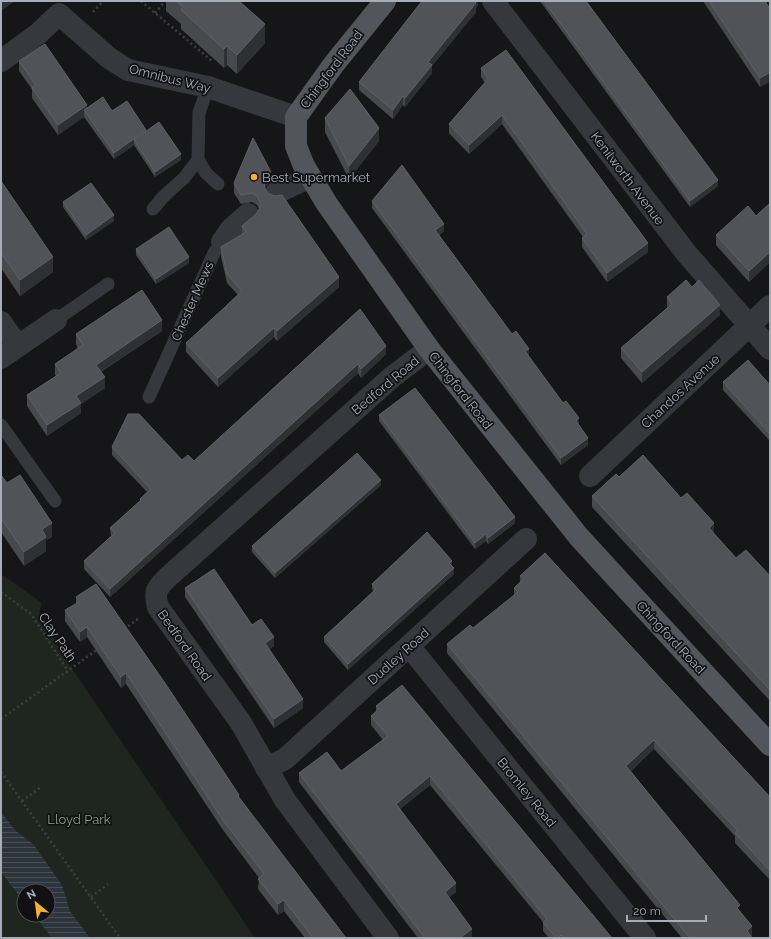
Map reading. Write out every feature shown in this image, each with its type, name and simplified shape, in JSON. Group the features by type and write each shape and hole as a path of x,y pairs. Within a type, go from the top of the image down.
{"main road":[{"name":"Chingford Road","path":"385,1 334,64 296,117 296,146 310,177 327,204 429,349 579,537 770,745"}],"street":[{"name":"Kenilworth Avenue","path":"493,1 687,254 770,349"},
{"name":"Omnibus Way","path":"1,61 38,34 63,8 109,58 128,70 208,87 296,117"},
{"path":"276,193 310,177"},
{"name":"Chester Mews","path":"222,242 231,229 248,214"},
{"name":"Chandos Avenue","path":"590,476 770,306"},
{"path":"1,322 9,352 56,320"},
{"name":"Bedford Road","path":"388,938 285,800 241,723 158,607 155,596 157,588 167,578 392,377 429,349"},
{"name":"Dudley Road","path":"266,768 285,759 526,539"},
{"name":"Bromley Road","path":"409,646 645,938"}],"lane":[{"path":"208,87 200,113 198,160 206,174 218,184"},
{"path":"153,209 163,197 184,178 198,160"},
{"name":"Chester Mews","path":"149,397 214,253 222,242"},
{"path":"56,320 108,284"},
{"path":"1,425 55,501"}],"path":[{"path":"141,1 216,65"},
{"path":"155,13 165,1"},
{"name":"Clay Path","path":"1,592 31,614 68,671 99,648"},
{"path":"124,630 158,607"},
{"path":"1,719 68,671"},
{"path":"1,772 120,938"},
{"path":"22,801 41,787"},
{"path":"91,897 108,884"}],"green space":[{"name":"Lloyd Park","path":"1,574 42,603 39,612 66,660 255,938 1,938"}],"shaded area":[{"path":"1,812 16,831 33,844 62,885 70,911 90,938 52,938 40,923 56,923 56,883 16,883 16,892 1,872"}],"building":[{"path":"176,1 239,1 265,24 237,55 227,46 224,49 181,10 183,7"},
{"path":"422,1 474,1 476,3 428,62 432,65 405,98 403,96 393,110 359,82"},
{"path":"544,1 586,1 718,180 690,201"},
{"path":"709,1 765,1 770,9 770,75 769,73 760,78"},
{"path":"45,44 87,105 58,125 32,88 36,85 19,61"},
{"path":"506,50 648,243 607,273 582,238 587,234 502,115 469,145 449,124 488,79 481,68"},
{"path":"350,89 379,128 349,166 325,118"},
{"path":"103,97 112,111 127,101 146,130 114,153 84,110"},
{"path":"159,122 181,154 155,172 134,140"},
{"path":"253,138 271,172 266,176 264,182 265,189 269,194 275,196 282,195 339,277 277,331 274,328 218,378 186,343 225,307 226,310 226,306 242,291 227,274 221,247 246,232 242,226 256,214 260,208 260,202 257,196 252,193 241,195 234,183"},
{"path":"402,165 444,224 435,230 512,334 516,331 529,349 525,351 563,403 566,401 579,418 576,421 588,438 561,458 372,201"},
{"path":"1,181 53,257 20,280 1,253"},
{"path":"91,183 114,215 86,235 63,202"},
{"path":"770,203 770,252 749,271 716,235 748,206 756,216"},
{"path":"169,227 189,257 156,279 136,249"},
{"path":"686,280 692,287 699,280 720,305 642,372 621,348 672,304 667,297"},
{"path":"142,290 162,320 96,365 105,377 76,396 81,403 47,425 27,395 61,373 55,364 83,345 76,334"},
{"path":"360,309 386,346 361,369 358,364 110,589 84,561 115,533 110,528 151,489 112,447 128,414 139,414 182,460 188,455 194,461"},
{"path":"748,360 770,385 770,434 723,382"},
{"path":"415,388 515,517 488,538 486,534 475,543 379,415"},
{"path":"357,453 381,480 275,573 252,546"},
{"path":"643,455 681,498 687,493 714,523 709,528 736,558 746,550 770,576 770,690 592,496 616,474 619,477"},
{"path":"1,475 7,483 20,475 52,523 42,529 46,537 24,552 1,518"},
{"path":"427,532 452,561 449,563 454,568 348,664 324,637 376,589 372,584"},
{"path":"545,553 770,797 770,871 735,833 738,831 654,740 626,766 740,905 737,908 752,926 747,931 752,938 690,938 447,644 470,625 473,628 518,592 514,588 524,579 520,576"},
{"path":"214,569 252,625 261,619 274,637 265,643 303,699 274,719 185,588"},
{"path":"96,584 167,686 239,795 238,796 346,938 313,938 284,900 278,904 258,879 264,874 223,820 126,673 121,677 87,627 80,632 65,610 79,602 76,597"},
{"path":"402,685 612,938 564,938 561,935 556,938 543,922 547,919 430,776 396,804 456,883 445,892 472,929 461,937 462,938 425,938 299,773 327,752 341,771 388,736 371,716 379,709 376,706"}],"place":[{"name":"Best Supermarket","path":"254,177"}]}
